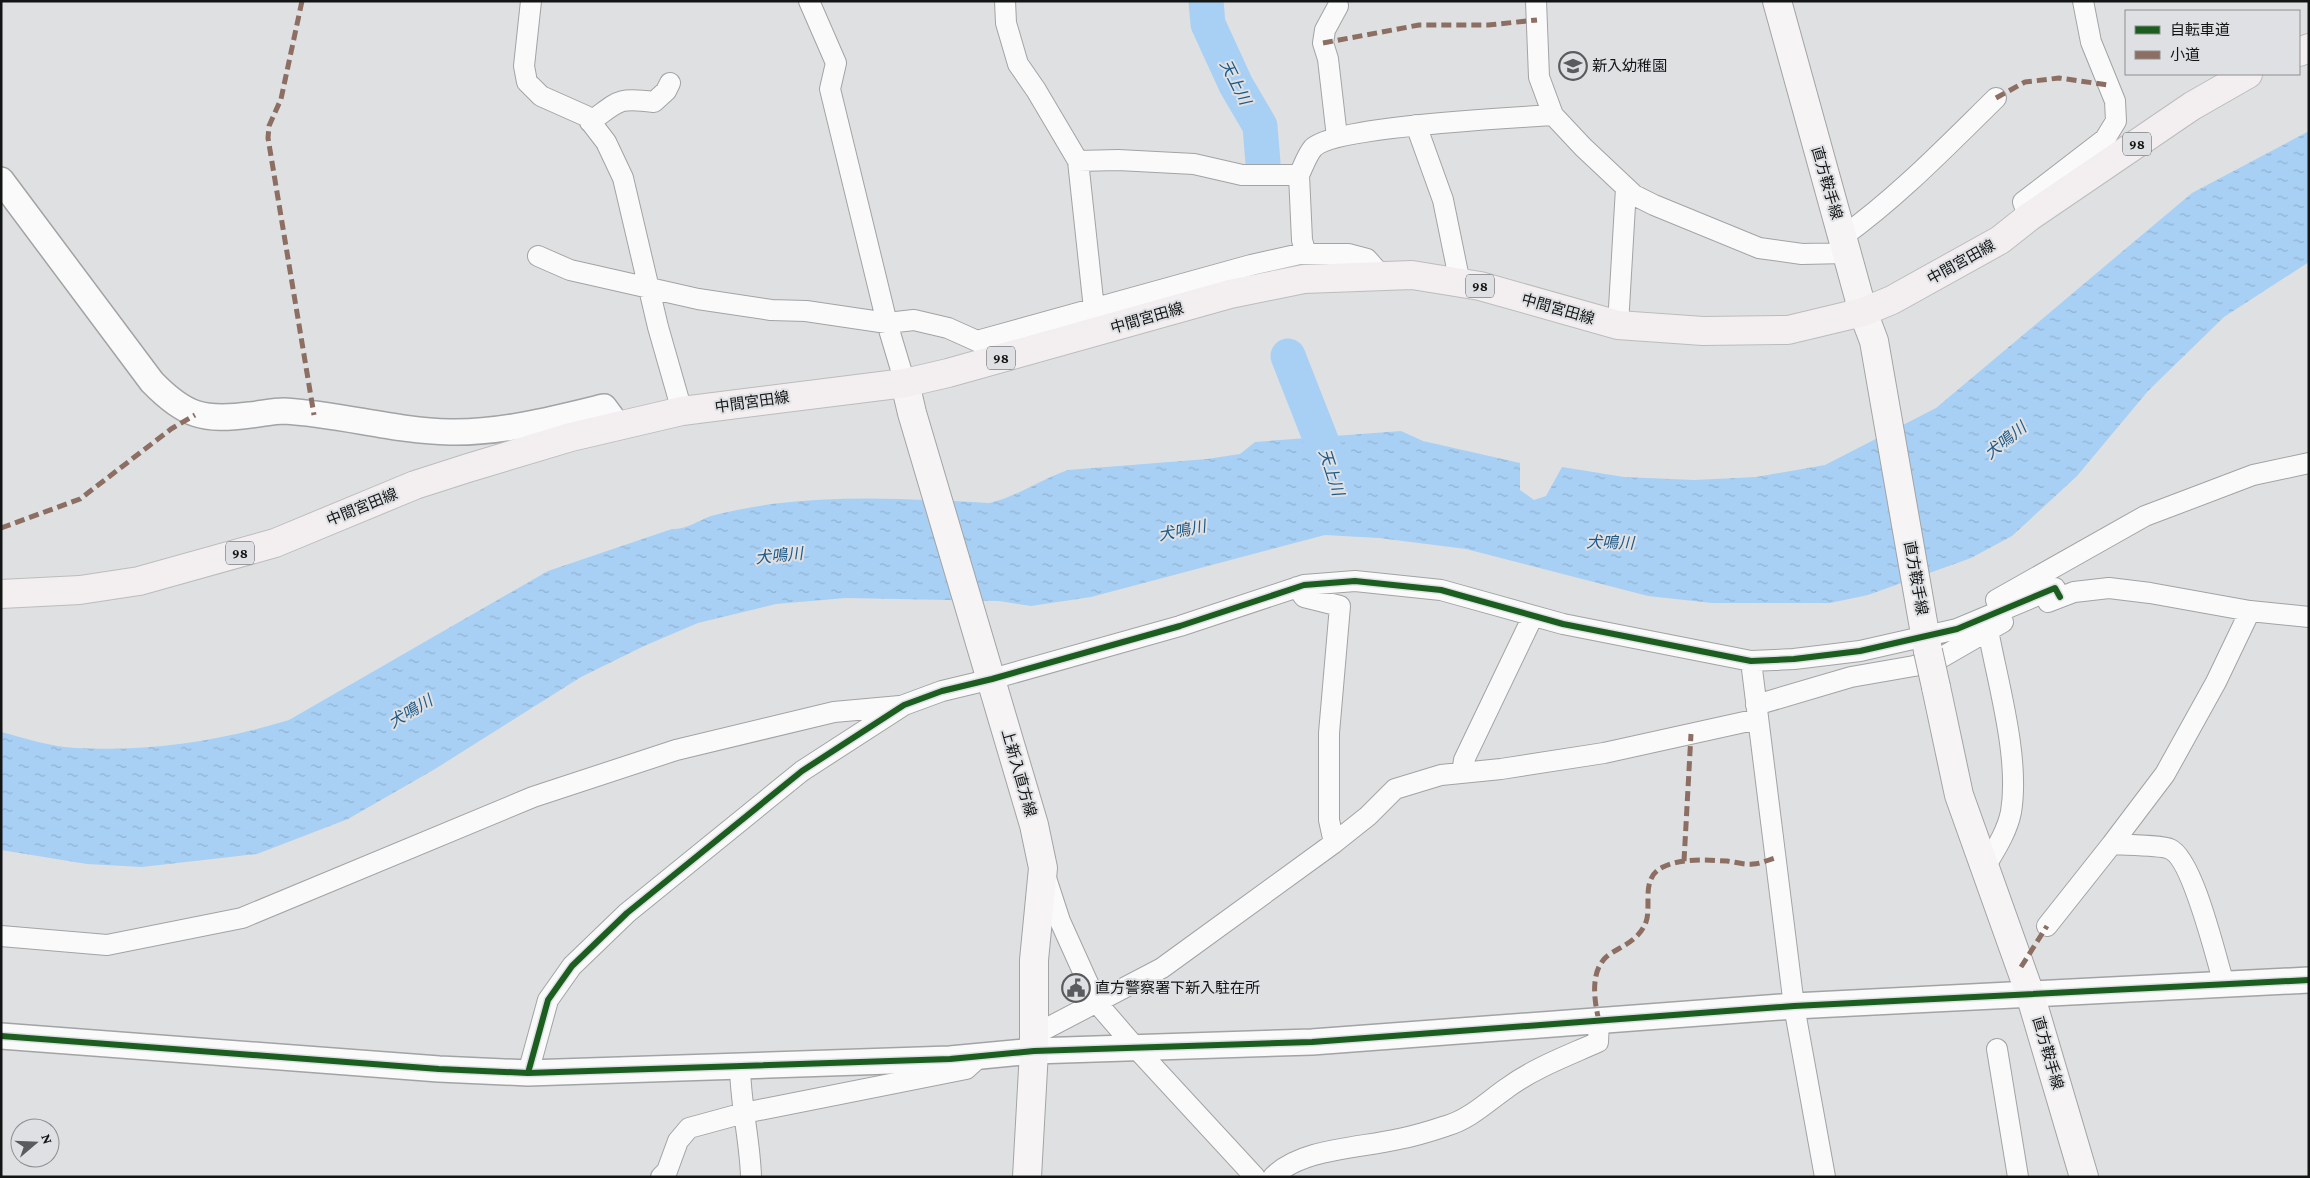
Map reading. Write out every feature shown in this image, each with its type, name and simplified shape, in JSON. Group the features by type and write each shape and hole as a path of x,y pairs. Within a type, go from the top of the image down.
{"main road":[{"name":"直方鞍手線","path":"1777,1 1863,312 1874,341 1925,637 1959,795 2030,994 2084,1177"},
{"name":"中間宮田線","path":"1,594 80,590 139,582 275,543 424,482 571,437 682,411 905,383 948,373 1230,294 1304,279 1412,275 1480,286 1618,325 1703,331 1788,330 1863,312 1892,300 2000,240 2029,217 2192,106 2246,75"},
{"name":"上新入直方線","path":"905,383 912,413 1034,825 1043,868 1034,960 1034,1043 1027,1177"}],"street":[{"path":"531,1 524,66 527,82 541,96 586,116 606,142 623,178 649,288 682,411"},
{"path":"809,1 836,63 830,89 888,323 905,383"},
{"path":"1005,1 1006,23 1018,64 1036,90 1078,161 1094,309"},
{"path":"1536,1 1539,77 1553,115 1583,147 1634,195 1759,248 1802,254 1845,245 1866,220 1934,159 1996,98"},
{"path":"2029,217 2023,202 2105,138 2116,121 2114,101 2091,42 2084,1"},
{"path":"1336,137 1328,59 1323,42 1325,30 1338,6"},
{"path":"590,122 618,102 628,99 654,102 666,91 670,83"},
{"path":"1306,254 1302,240 1299,175 1313,148 1336,137 1416,125 1553,115"},
{"path":"1416,125 1443,200 1460,283"},
{"path":"1078,161 1118,160 1194,164 1242,175 1299,175"},
{"path":"1,180 152,382 171,401 195,415 230,418 283,411 414,429 459,432 524,426 604,407 618,426"},
{"path":"1618,325 1626,188"},
{"path":"538,256 570,270 698,299 771,310 806,311 888,323 914,320 948,328 977,341 1251,265 1306,254 1348,254 1367,258 1382,276"},
{"path":"1925,637 2026,584 2145,516 2253,476 2309,463"},
{"path":"528,1073 548,1000 572,966 652,891 758,808 802,770 904,705 990,673 1180,626 1304,585 1355,581 1441,590 1563,624 1751,661 1794,659 1860,651 1956,629 2055,588 2060,597"},
{"path":"1297,587 1304,597 1340,606 1329,733 1329,820 1334,843"},
{"path":"1034,1043 1097,1003 1162,968 1334,843 1368,816 1395,789 1441,775 1501,769 1604,753 1757,712 1852,677 1937,660 2028,609 2074,592 2109,588 2150,593 2250,611 2309,617"},
{"path":"2047,926 2165,774 2216,682 2250,611"},
{"path":"1462,772 1464,760 1533,616"},
{"path":"1985,867 2002,840 2011,812 2012,774 2009,741 1988,630"},
{"path":"1751,661 1794,1006 1825,1177"},
{"path":"1,936 107,945 242,918 533,797 676,750 834,712 904,705"},
{"path":"2112,844 2170,849 2183,861 2194,883 2224,984"},
{"path":"1043,868 1060,921 1097,1003 1255,1177"},
{"path":"1,1036 438,1069 528,1073 981,1056 1034,1043 1135,1047 1312,1042 1794,1006 2309,980"},
{"path":"1273,1177 1290,1165 1316,1155 1398,1139 1449,1125 1481,1109 1507,1088 1539,1069 1598,1042 1600,1021"},
{"path":"1997,1049 2018,1177"},
{"path":"661,1177 667,1171 678,1141 689,1128 744,1113 966,1069 981,1056"},
{"path":"740,1065 740,1092 750,1145 750,1177"}],"water":[{"name":"犬鳴川","path":"2309,131 2309,262 2224,317 2148,391 2077,476 2012,536 1971,558 1868,595 1830,603 1712,603 1648,596 1466,549 1379,538 1325,535 1091,597 1031,606 999,601 846,598 776,604 698,623 644,646 581,677 435,769 348,819 257,854 142,867 87,864 1,850 1,732 57,746 103,749 130,748 210,739 289,720 548,571 672,529 688,526 711,516 733,511 771,504 826,499 907,499 989,503 1009,497 1068,470 1207,459 1240,454 1255,442 1401,431 1423,441 1520,463 1520,490 1534,500 1546,496 1562,467 1624,477 1694,480 1756,477 1825,465 1936,408 2192,193"}],"waterway":[{"name":"天上川","path":"1206,1 1208,24 1236,85 1260,126 1263,163"},
{"name":"天上川","path":"1288,356 1337,481"}],"marked path":[{"path":"302,1 281,99 269,126 268,138 314,415"},
{"path":"1323,43 1419,25 1488,25 1537,20"},
{"path":"1996,98 2025,82 2059,78 2108,85"},
{"path":"1,528 80,499 171,429 195,415"},
{"path":"1684,861 1691,734"},
{"path":"1599,1021 1595,994 1596,976 1599,967 1603,960 1635,938 1643,928 1648,915 1649,885 1651,878 1656,872 1670,864 1686,861 1727,861 1750,864 1775,858"},
{"path":"2021,967 2047,926"}],"cycle path":[{"path":"528,1073 548,1000 572,966 627,913 802,771 904,705 942,691 992,679 1180,626 1304,585 1355,581 1441,590 1563,624 1751,661 1794,659 1860,651 1957,629 2055,588 2060,597"},
{"path":"1,1036 439,1069 528,1073 950,1059 1034,1051 1312,1042 1794,1006 2309,980"}],"place":[{"name":"新入幼稚園","path":"1573,66"},
{"name":"直方警察署下新入駐在所","path":"1076,988"}]}
